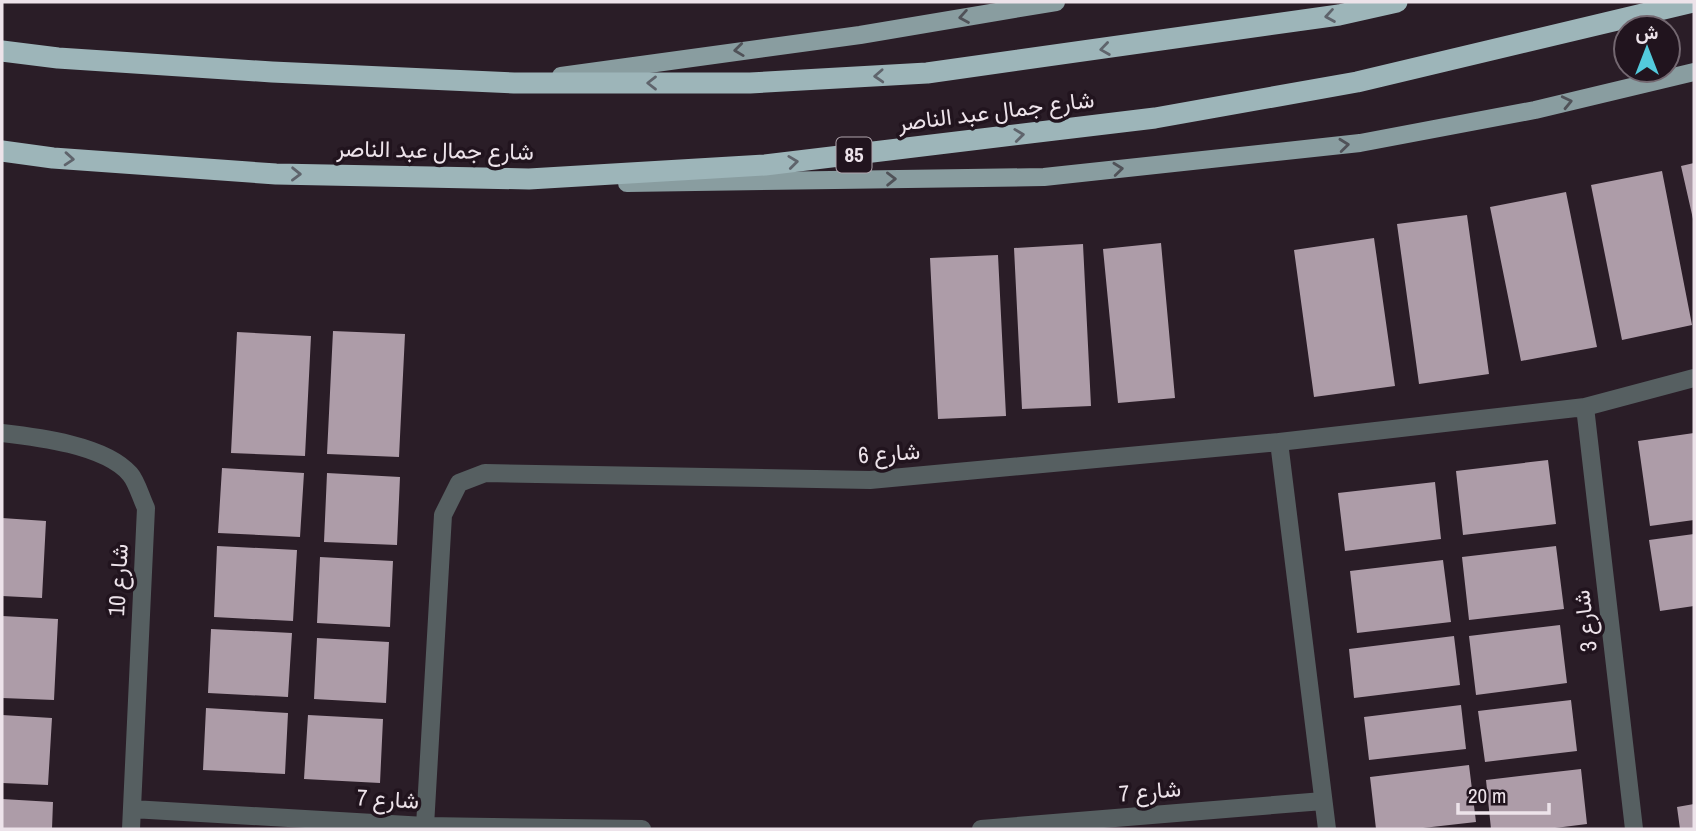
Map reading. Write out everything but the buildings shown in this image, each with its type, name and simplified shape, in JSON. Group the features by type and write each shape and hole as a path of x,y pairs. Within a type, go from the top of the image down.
{"highway":[{"name":"شارع جمال عبد الناصر","path":"2,51 58,58 272,72 514,83 750,83 927,73 1300,21 1397,2"},
{"name":"شارع جمال عبد الناصر","path":"2,151 53,158 276,174 529,179 765,165 1155,118 1357,82 1693,2"}],"main road":[{"path":"514,83 860,35 1056,2"},
{"path":"529,179 621,183 1044,177 1360,143 1535,110 1694,72"}],"street":[{"path":"1327,829 1279,442 1585,407 1694,378"},
{"name":"شارع 3","path":"1585,407 1634,829"},
{"name":"شارع 10","path":"2,433 50,439 102,455 130,474 146,508 131,829"},
{"name":"شارع 6","path":"425,825 443,514 459,483 485,473 870,480 1279,442"},
{"name":"شارع 7","path":"981,829 1323,801"},
{"name":"شارع 7","path":"132,809 425,825 642,829"}]}
